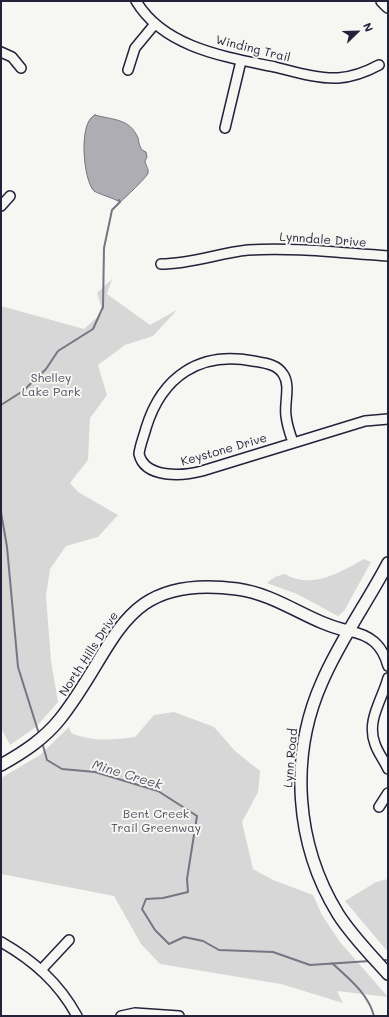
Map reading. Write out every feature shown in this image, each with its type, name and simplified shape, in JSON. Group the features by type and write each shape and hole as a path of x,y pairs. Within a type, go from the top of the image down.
{"main road":[{"path":"382,1 388,7"},
{"name":"Lynn Road","path":"388,563 349,631 322,681 315,698 303,745 300,777 303,820 310,849 327,893 348,929 388,974"},
{"name":"North Hills Drive","path":"1,765 28,749 50,730 70,705 122,624 138,608 159,596 175,591 206,587 242,590 283,602 330,627 349,631"}],"street":[{"name":"Winding Trail","path":"136,1 154,25 192,45 241,61 331,78 358,74 379,65"},
{"path":"128,70 136,48 154,25"},
{"path":"1,52 12,57 21,68"},
{"path":"225,128 241,61"},
{"path":"1,206 10,196"},
{"name":"Lynndale Drive","path":"161,264 177,264 246,250 272,249 304,249 388,256"},
{"name":"Keystone Drive","path":"283,374 278,368 268,364 236,358 206,362 189,369 167,387 159,397 152,410 137,461 156,471 178,475 202,471 365,421 388,419"},
{"path":"292,368 283,374 286,380 286,415 293,442"},
{"path":"349,631 364,634 373,639 383,653 388,666"},
{"path":"388,678 373,716 372,729 374,742 388,769"},
{"path":"379,807 388,793"},
{"path":"41,970 69,940"},
{"path":"1,942 25,957 55,982 68,999 77,1016"},
{"path":"120,1016 135,1013 156,1013 179,1016"}],"green space":[{"name":"Shelley Lake Park","path":"112,279 107,294 150,325 177,310 153,336 125,345 98,365 107,395 90,418 88,460 70,483 78,492 118,515 98,537 66,546 50,569 46,596 51,661 58,702 36,727 10,745 1,728 1,306 84,329 103,312 97,293"},
{"path":"364,559 371,562 344,611 338,616 297,594 267,583 275,577 285,574 305,580 315,580 336,574"},
{"name":"Bent Creek Trail Greenway","path":"174,712 214,727 235,751 260,771 258,792 242,822 253,869 273,880 313,895 322,915 340,942 388,997 337,991 343,1003 281,984 160,964 141,944 114,896 1,874 1,778 40,755 69,727 71,733 87,738 110,739 135,737 154,715"},
{"path":"388,879 388,952 345,901 376,882"}],"shaded area":[{"path":"95,115 125,123 135,131 142,150 146,152 147,157 145,161 148,169 147,175 120,202 94,191 90,185 87,175 84,139 86,128 90,120"}],"waterway":[{"path":"1,405 23,391 46,369 58,351 93,329 103,307 104,248 112,210 120,202 119,200"},
{"name":"Mine Creek","path":"1,512 7,547 18,667 39,734"},
{"name":"Mine Creek","path":"42,742 47,760 62,769 95,772 158,791 197,816 187,879 188,892 163,898 146,899 142,909 155,930 169,944 184,937 203,941 219,950 273,952 310,965 370,961"},
{"name":"Mine Creek","path":"381,960 388,960"},
{"path":"332,963 351,980 362,993 374,1016"}]}
